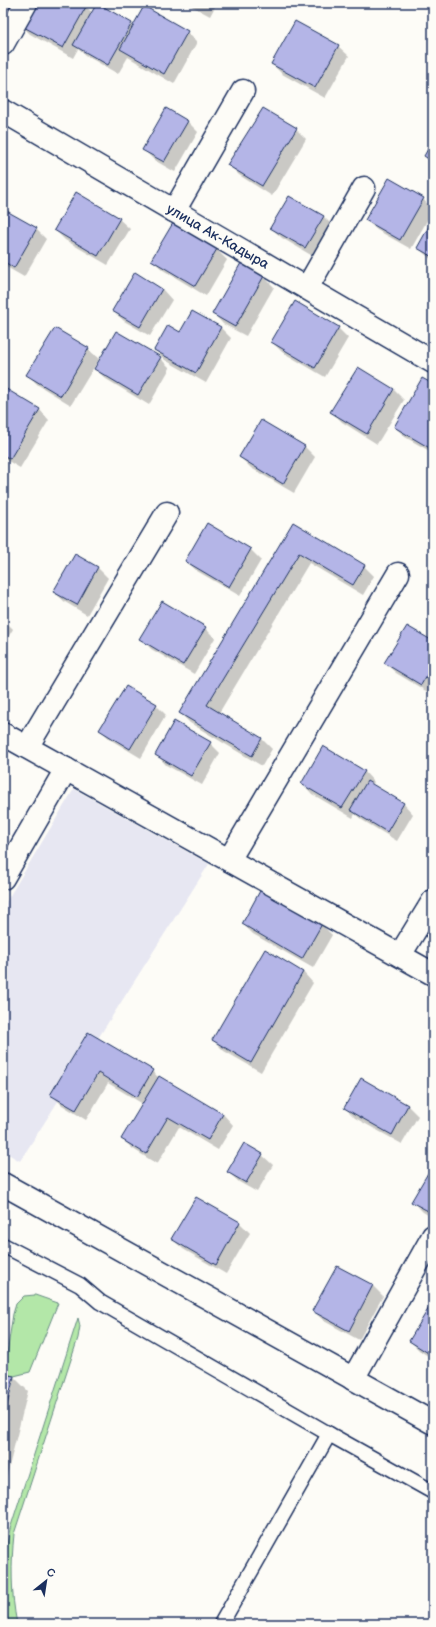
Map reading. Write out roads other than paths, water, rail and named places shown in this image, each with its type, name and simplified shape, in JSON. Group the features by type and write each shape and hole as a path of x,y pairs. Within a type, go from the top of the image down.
{"street":[{"path":"3,44 26,3"},
{"path":"174,210 243,91"},
{"name":"улица Ак-Кадыра","path":"3,111 433,362"},
{"path":"307,288 364,188"},
{"path":"27,747 167,513"},
{"path":"230,860 398,574"},
{"path":"3,734 433,974"},
{"path":"3,878 66,769"},
{"path":"400,955 433,901"},
{"path":"3,1184 433,1423"},
{"path":"353,1378 433,1236"}],"lane":[{"path":"3,1245 80,1285 100,1302 433,1492"},
{"path":"221,1624 329,1434"}]}
